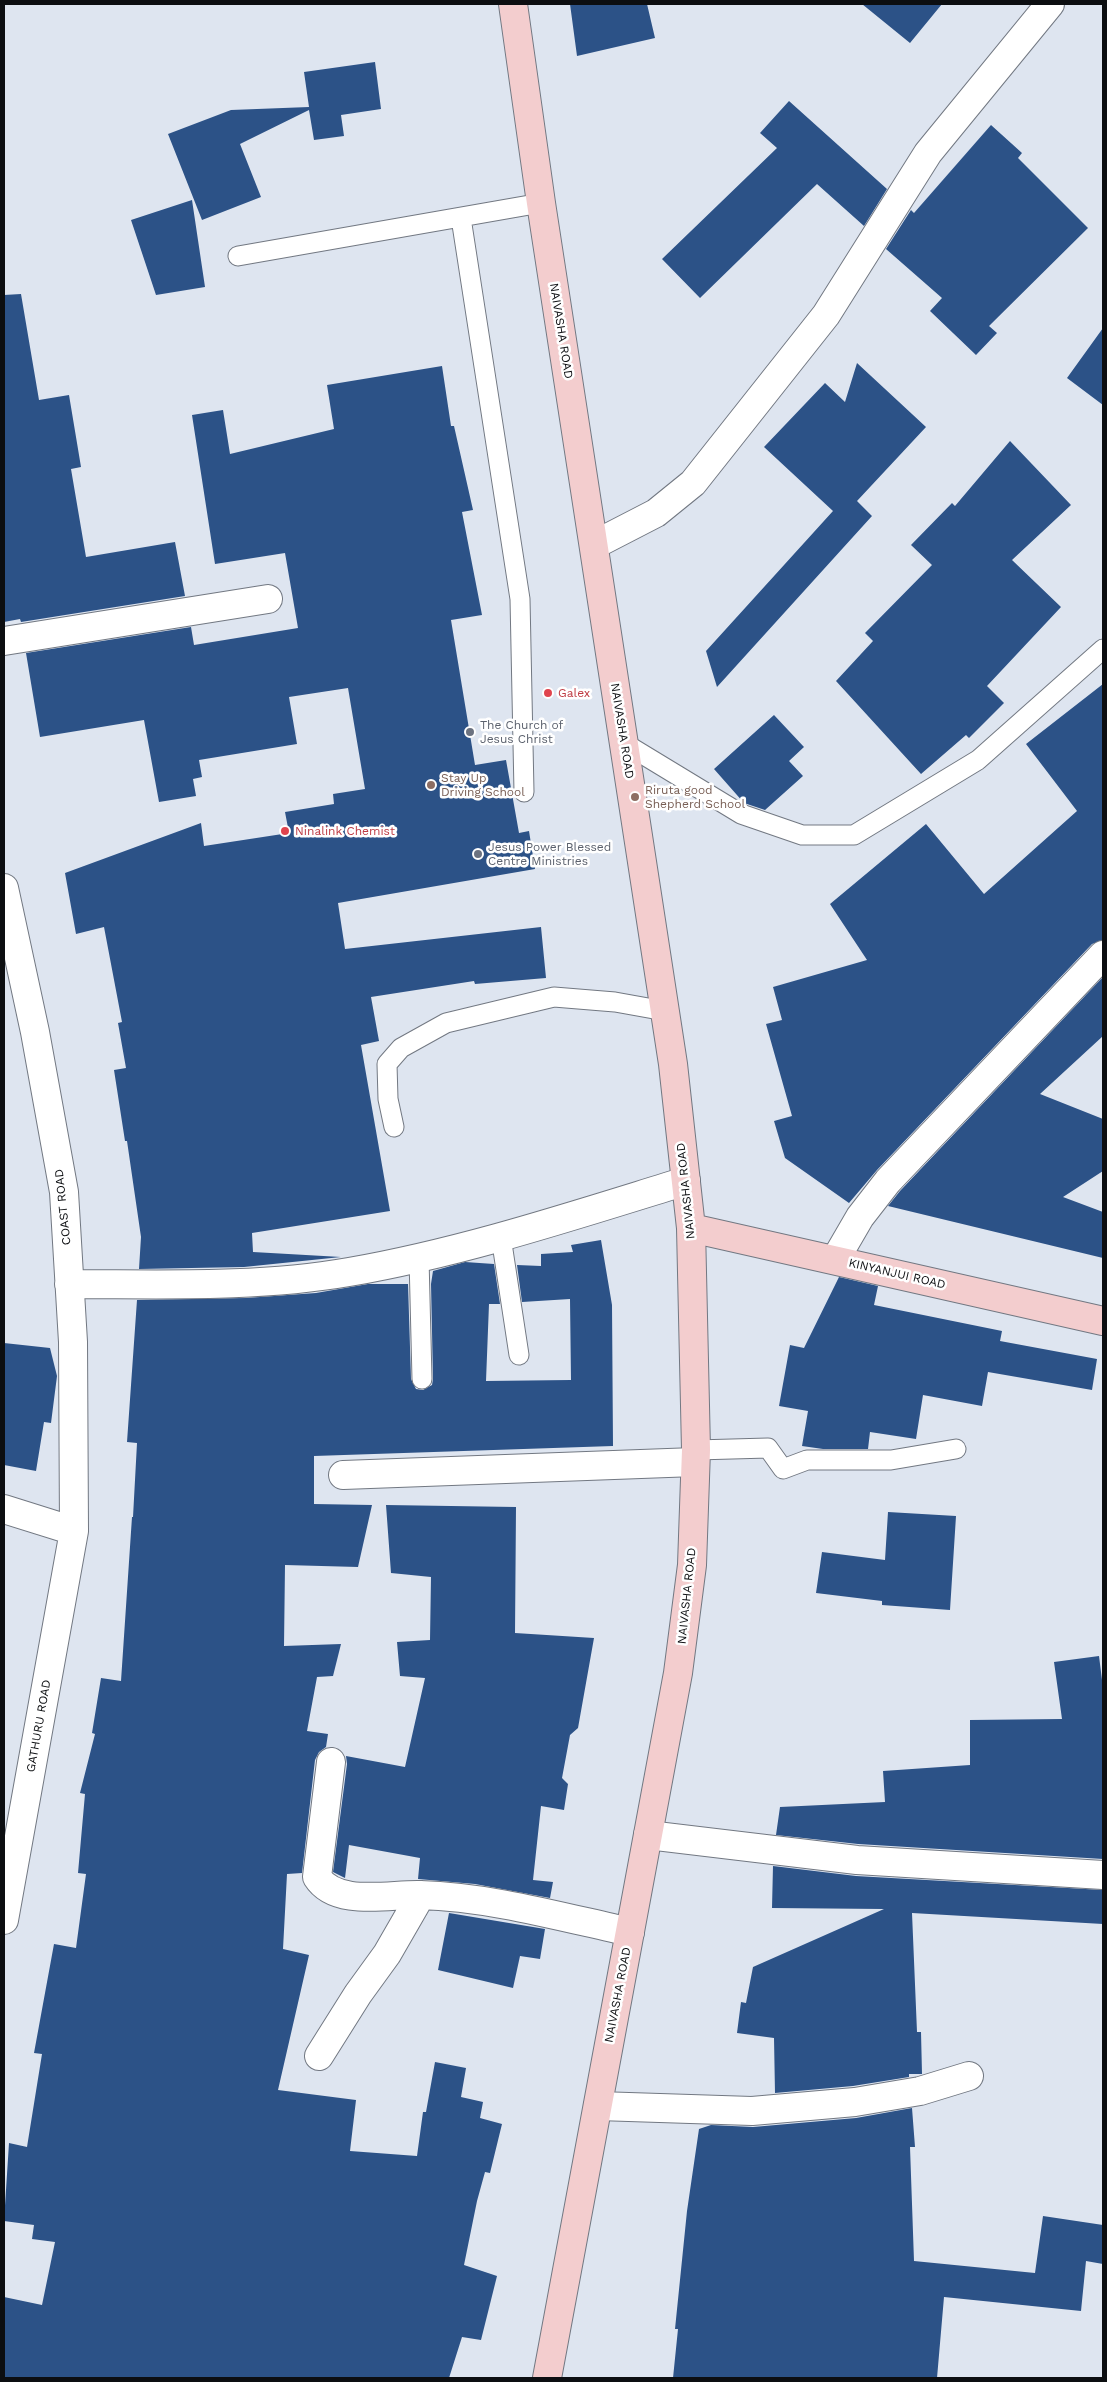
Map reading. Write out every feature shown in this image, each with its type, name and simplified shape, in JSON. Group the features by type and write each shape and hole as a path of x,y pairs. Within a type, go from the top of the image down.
{"main road":[{"name":"NAIVASHA ROAD","path":"513,4 541,203 665,1011 691,1228 696,1456 692,1565 678,1672 547,2378"},
{"name":"KINYANJUI ROAD","path":"691,1228 1103,1321"}],"street":[{"path":"594,545 656,513 693,483 826,315 928,153 1050,4"},
{"path":"4,641 268,599"},
{"name":"COAST ROAD","path":"4,888 7,915 35,1032 64,1192 73,1342 74,1531"},
{"path":"834,1260 860,1217 888,1181 1103,955"},
{"path":"69,1284 237,1284 348,1272 419,1258 502,1237 686,1181"},
{"path":"343,1475 696,1456"},
{"path":"4,1509 74,1531"},
{"name":"GATHURU ROAD","path":"4,1920 74,1531"},
{"path":"331,1762 317,1877 330,1891 347,1896 421,1895 471,1898 630,1932"},
{"path":"648,1835 857,1860 1103,1875"},
{"path":"319,2056 358,1994 387,1954 421,1895"},
{"path":"598,2106 752,2111 854,2102 920,2091 969,2076"}],"lane":[{"path":"238,256 541,203"},
{"path":"461,218 520,599 524,792"},
{"path":"624,742 741,814 802,835 854,835 978,760 1103,649"},
{"path":"394,1127 388,1099 387,1064 401,1048 446,1023 554,997 616,1002 665,1011"},
{"path":"502,1237 519,1355"},
{"path":"419,1258 422,1379"},
{"path":"696,1456 768,1448 783,1469 807,1460 891,1460 956,1449"}],"building":[{"path":"570,4 647,4 655,38 577,56"},
{"path":"862,4 942,4 910,43"},
{"path":"375,62 381,109 341,115 344,136 314,140 309,110 240,144 261,197 202,220 168,134 231,110 309,107 304,72"},
{"path":"789,101 887,189 864,226 817,184 700,298 662,259 777,148 760,133"},
{"path":"991,125 1022,153 1018,158 1088,228 989,326 997,333 976,355 930,311 942,298 886,249 911,210 914,213"},
{"path":"192,200 205,287 156,295 131,220"},
{"path":"21,294 39,400 69,395 81,467 71,469 86,557 175,542 185,596 21,622 20,619 4,622 4,295"},
{"path":"1103,328 1103,405 1067,378"},
{"path":"857,363 926,427 857,501 872,516 717,687 706,651 833,511 764,447 825,383 845,402"},
{"path":"442,366 451,426 454,426 473,510 462,512 482,615 451,620 475,765 506,760 519,833 529,831 535,869 338,903 345,949 541,927 546,978 475,984 474,981 371,997 379,1041 361,1045 390,1211 252,1233 253,1252 341,1257 244,1267 139,1269 141,1237 127,1141 125,1141 114,1070 126,1068 118,1023 122,1022 104,927 76,934 65,873 201,823 204,846 289,833 285,812 334,804 333,794 365,789 348,688 289,697 297,744 199,760 202,777 193,779 196,796 159,802 144,720 40,737 26,653 191,627 194,645 298,628 285,553 215,564 192,415 223,410 230,454 334,429 327,385"},
{"path":"1010,441 1071,505 1012,560 1061,607 987,686 1004,703 969,738 966,735 921,774 836,681 873,641 865,633 932,565 911,545 952,503 955,506"},
{"path":"1103,684 1103,940 1092,944 877,1170 849,1203 785,1158 774,1121 792,1116 766,1024 782,1020 773,987 867,960 830,904 926,824 984,894 1077,811 1026,744"},
{"path":"774,715 804,747 789,761 803,776 765,810 744,803 714,769"},
{"path":"1103,977 1103,1036 1040,1094 1103,1119 1103,1171 1063,1197 1103,1212 1103,1258 888,1206 900,1191"},
{"path":"601,1240 612,1305 613,1446 314,1456 314,1504 372,1505 358,1567 285,1565 284,1646 341,1644 333,1676 317,1677 307,1731 328,1734 326,1747 319,1752 315,1760 302,1873 287,1874 283,1949 309,1955 278,2090 356,2100 350,2151 417,2156 423,2112 426,2112 435,2062 466,2068 461,2097 483,2102 480,2118 502,2124 490,2173 485,2172 477,2201 464,2265 497,2276 481,2340 462,2337 449,2378 4,2378 4,2297 42,2305 55,2242 32,2239 34,2225 4,2221 9,2143 27,2147 42,2054 34,2053 54,1944 76,1948 86,1874 78,1873 85,1794 80,1793 95,1734 92,1733 101,1678 121,1681 137,1443 127,1442 137,1300 246,1298 316,1293 368,1284 408,1284 411,1379 416,1389 423,1390 432,1385 433,1379 431,1284 433,1271 465,1262 494,1264 500,1304 489,1304 486,1381 571,1380 570,1299 522,1302 517,1265 541,1266 541,1254 573,1252 571,1245"},
{"path":"839,1277 878,1286 874,1305 1002,1331 1000,1341 1097,1359 1092,1390 988,1372 982,1406 923,1395 916,1439 870,1432 868,1449 823,1449 802,1446 808,1411 779,1406 790,1345 804,1348"},
{"path":"4,1343 50,1348 57,1376 51,1423 44,1422 36,1471 4,1465"},
{"path":"386,1505 516,1507 515,1633 594,1638 578,1728 570,1735 562,1778 568,1784 564,1810 541,1806 533,1880 553,1882 550,1898 475,1884 418,1879 420,1858 349,1845 345,1878 333,1872 347,1764 346,1756 405,1767 425,1678 400,1676 397,1642 430,1640 431,1577 391,1573"},
{"path":"888,1512 956,1516 950,1610 882,1605 882,1601 816,1593 822,1552 885,1560"},
{"path":"1099,1656 1103,1688 1103,1859 858,1844 776,1835 780,1807 885,1802 883,1771 970,1765 970,1720 1062,1719 1054,1662"},
{"path":"773,1866 856,1876 1103,1890 1103,1924 912,1913 917,2032 921,2032 922,2074 909,2074 909,2077 853,2086 775,2093 774,2038 737,2033 741,2002 746,2003 753,1967 884,1909 772,1908"},
{"path":"449,1913 545,1929 540,1959 520,1956 513,1988 438,1970"},
{"path":"912,2108 915,2147 910,2147 914,2261 1035,2273 1043,2216 1103,2225 1103,2264 1086,2261 1081,2311 944,2297 937,2378 673,2378 678,2329 675,2329 687,2211 699,2129 711,2125 753,2127 856,2118"}],"place":[{"name":"Galex","path":"548,693"},
{"name":"The Church of Jesus Christ","path":"470,732"},
{"name":"Stay Up Driving School","path":"431,785"},
{"name":"Riruta good Shepherd School","path":"635,797"},
{"name":"Ninalink Chemist","path":"285,831"},
{"name":"Jesus Power Blessed Centre Ministries","path":"478,854"}]}
